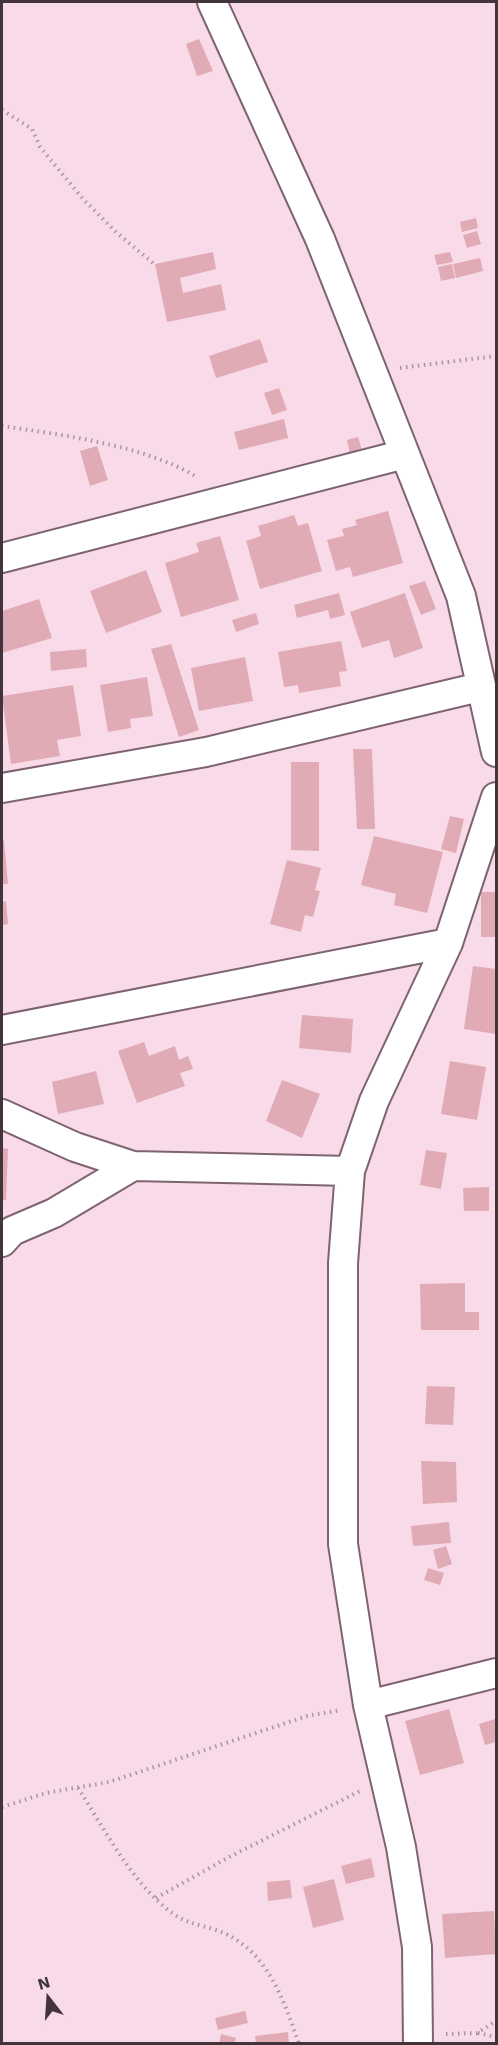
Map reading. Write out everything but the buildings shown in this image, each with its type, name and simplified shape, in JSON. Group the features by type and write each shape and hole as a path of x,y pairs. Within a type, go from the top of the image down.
{"street":[{"path":"212,2 320,239 461,596 496,752"},
{"path":"2,558 405,454"},
{"path":"2,788 206,752 480,687"},
{"path":"417,2039 417,1947 401,1847 368,1705 343,1544 343,1263 351,1171 374,1101 448,944 496,797"},
{"path":"2,1030 448,944"},
{"path":"2,1114 75,1147 133,1166 351,1171"},
{"path":"2,1242 12,1232 54,1213 133,1166"},
{"path":"368,1705 496,1673"}],"path":[{"path":"2,110 32,129 40,147 83,199 117,233 153,263"},
{"path":"372,371 496,356"},
{"path":"2,426 100,442 178,466"},
{"path":"2,1807 46,1793 110,1782 307,1716 368,1705"},
{"path":"156,1898 231,1856 355,1793 387,1785"},
{"path":"78,1788 140,1881 156,1898 187,1924 217,1930 246,1945 264,1963 299,2043"},
{"path":"477,2033 496,2021"},
{"path":"417,2039 477,2033 496,2037"}]}
